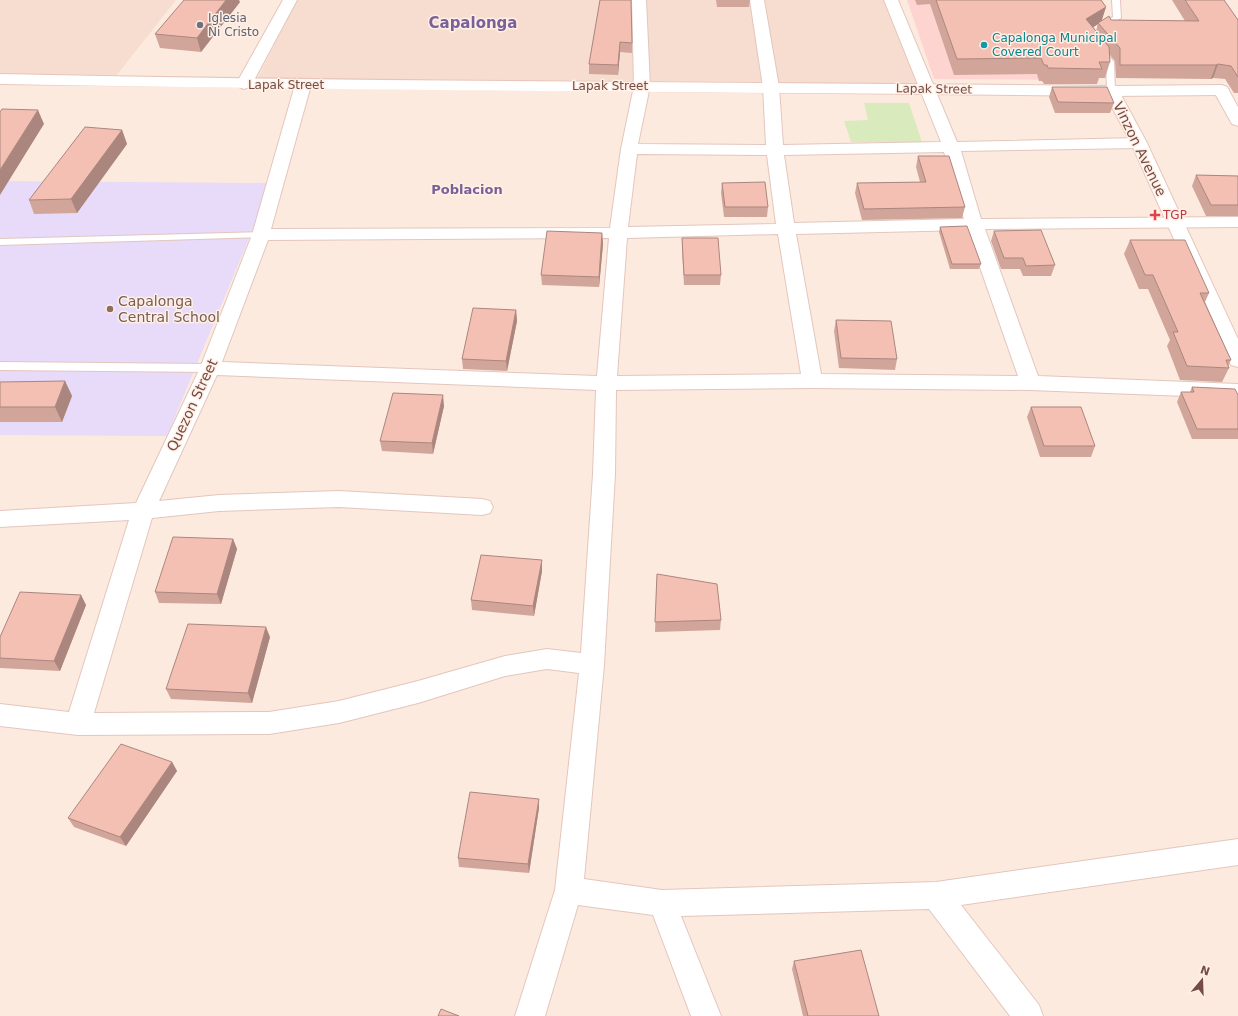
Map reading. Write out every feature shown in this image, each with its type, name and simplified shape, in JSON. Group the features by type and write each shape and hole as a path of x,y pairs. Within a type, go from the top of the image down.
{"street":[{"path":"244,84 290,0"},
{"path":"530,1016 568,890 592,665 604,474 606,383 618,233 629,150 642,86 639,0"},
{"path":"757,0 771,87 775,150 786,230 812,381"},
{"path":"891,0 926,89 951,146 974,224 1030,383"},
{"name":"Lapak Street","path":"0,79 303,85 642,86 1111,91 1221,90 1238,121"},
{"name":"Quezon Street","path":"78,724 143,511 210,368 262,234 303,85"},
{"name":"Vinzon Avenue","path":"1111,91 1139,143 1238,360"},
{"path":"629,150 775,150 1139,143"},
{"path":"262,234 618,233 786,230 974,224 1176,224 1238,222"},
{"path":"210,368 606,383 812,381 1030,383 1238,391"},
{"path":"0,519 143,511 218,504 339,499 482,507"},
{"path":"0,715 78,724 269,723 339,712 418,692 505,666 547,659 592,665"},
{"path":"568,890 662,903 936,895 1238,852"},
{"path":"936,895 1028,1016"},
{"path":"662,903 706,1016"}],"lane":[{"path":"1093,31 1117,18 1116,0"},
{"path":"1096,46 1110,62 1111,91"},
{"path":"0,242 262,234"},
{"path":"0,366 210,368"}],"shaded area":[{"path":"0,0 176,0 113,80 0,77"},
{"path":"297,0 885,0 928,94 256,81"},
{"path":"907,0 1004,0 1094,80 934,79"},
{"name":"Capalonga Central School","path":"0,181 272,183 167,436 0,435"}],"green space":[{"path":"864,103 909,103 922,142 851,142 844,121 868,120"}],"building":[{"path":"184,0 226,0 197,38 155,34"},
{"path":"600,0 631,0 632,43 620,42 618,65 589,64"},
{"path":"936,0 1101,0 1106,7 1086,19 1109,47 1110,62 1099,62 1102,69 1048,68 1047,65 1044,65 1041,58 957,59"},
{"path":"1185,0 1224,0 1238,20 1238,77 1231,66 1218,64 1120,65 1120,48 1098,23 1109,16 1111,20 1199,21"},
{"path":"1052,87 1107,87 1114,103 1058,102"},
{"path":"2,109 38,110 0,170 0,112"},
{"path":"85,127 122,130 71,199 29,200"},
{"path":"918,156 949,156 965,207 864,209 857,183 926,182"},
{"path":"1196,175 1238,176 1238,205 1211,205"},
{"path":"765,182 768,207 725,207 722,183"},
{"path":"967,226 981,264 952,264 940,227"},
{"path":"1041,230 1055,265 1026,266 1023,258 1004,258 994,231"},
{"path":"547,231 602,233 599,277 541,275"},
{"path":"682,238 718,238 721,275 684,275"},
{"path":"1130,240 1185,240 1209,293 1200,293 1231,360 1226,360 1229,368 1187,366 1173,332 1178,332 1153,275 1145,275"},
{"path":"473,308 516,310 506,361 462,359"},
{"path":"836,320 891,321 897,359 841,358"},
{"path":"65,381 55,407 0,407 0,382"},
{"path":"1192,387 1235,389 1238,395 1238,429 1197,429 1181,392 1194,392"},
{"path":"393,393 443,395 432,443 380,441"},
{"path":"1031,407 1081,407 1095,446 1044,446"},
{"path":"173,537 233,539 217,594 155,592"},
{"path":"481,555 542,560 533,606 471,600"},
{"path":"657,574 717,584 721,620 655,622"},
{"path":"20,592 81,595 54,661 0,658 0,637"},
{"path":"188,624 266,627 248,693 166,689"},
{"path":"121,744 172,762 120,837 68,818"},
{"path":"470,792 539,799 528,864 458,858"},
{"path":"861,950 879,1016 808,1016 794,961"},
{"path":"441,1009 459,1016 438,1016"}],"place":[{"name":"Iglesia Ni Cristo","path":"200,25"},
{"name":"Capalonga Municipal Covered Court","path":"984,45"},
{"name":"TGP","path":"1155,215"},
{"name":"Capalonga Central School","path":"110,309"}],"district":[{"name":"Capalonga","path":"473,23"},
{"name":"Poblacion","path":"467,189"}]}
